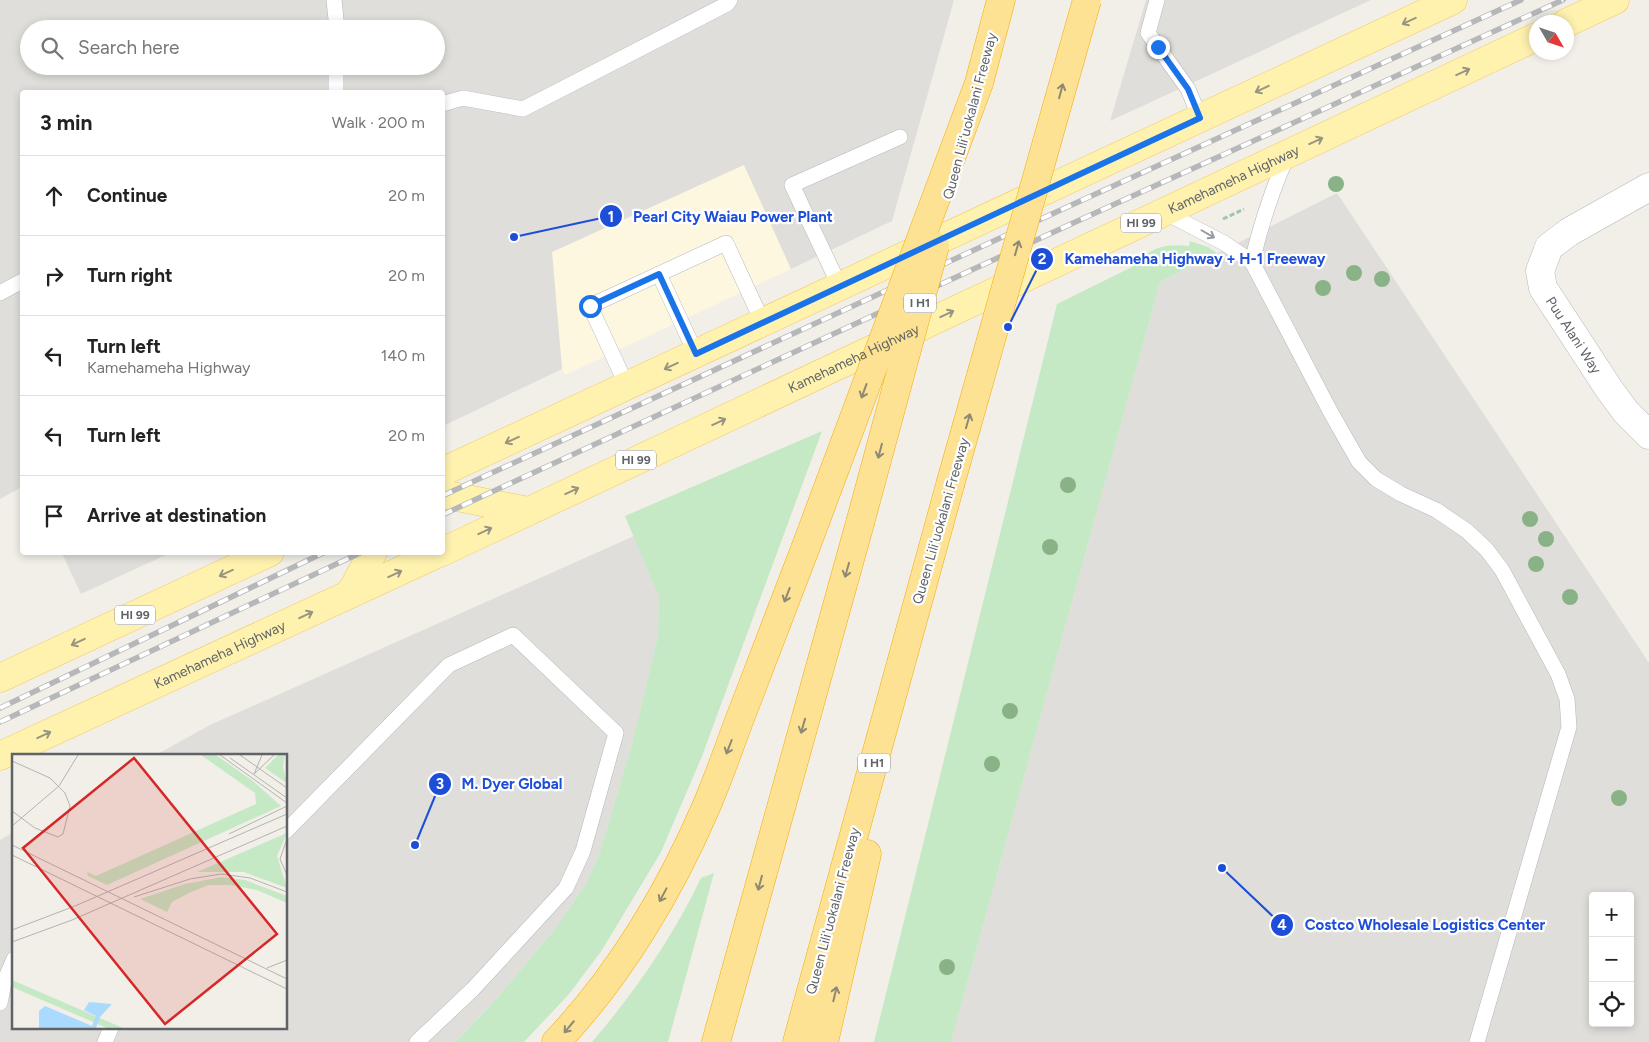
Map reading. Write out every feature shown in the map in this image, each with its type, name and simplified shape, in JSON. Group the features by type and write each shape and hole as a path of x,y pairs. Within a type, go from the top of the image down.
{"highway":[{"name":"Queen Liliʻuokalani Freeway","path":"716,1042 860,523 1001,0"},
{"name":"Queen Liliʻuokalani Freeway","path":"797,1042 950,485 1087,0"},
{"path":"556,1042 593,998 626,954 657,906 681,862 706,806 805,549 979,83"},
{"path":"824,1042 950,485"}],"main road":[{"path":"445,471 1453,0"},
{"path":"1574,19 1615,0"},
{"name":"Kamehameha Highway","path":"445,551 1529,40"},
{"path":"445,495 528,511"},
{"name":"HI 99","path":"0,678 264,555"},
{"path":"350,594 372,555"},
{"name":"Kamehameha Highway","path":"0,756 435,555"}],"street":[{"name":"Puu Alani Way","path":"1649,187 1569,232 1549,247 1540,271 1543,288 1609,389 1626,412 1649,435"}],"lane":[{"path":"334,0 336,20"},
{"path":"445,103 463,98 523,109 727,4 730,0"},
{"path":"1157,0 1148,33 1188,89 1200,118"},
{"path":"336,75 336,90"},
{"path":"840,287 792,184 900,137"},
{"path":"1252,262 1269,198 1287,155"},
{"path":"1164,212 1199,229 1252,262 1330,411 1360,462 1376,479 1401,494 1436,510 1467,531 1487,550 1502,570 1554,665 1567,698 1569,727 1477,1042"},
{"path":"627,386 590,306 659,274 726,243 763,323"},
{"path":"659,274 696,354"},
{"path":"0,293 20,282"},
{"path":"288,830 449,665 513,636 616,733 583,851 566,888 473,990 417,1042"},
{"path":"0,1003 4,982 12,964"},
{"path":"105,1042 110,1030"}],"path":[{"path":"1215,222 1251,205"}],"shaded area":[{"path":"0,0 954,0 892,221 791,269 744,165 552,252 562,369 445,425 445,90 20,90 20,488 0,499"},
{"path":"1146,0 1371,0 1110,121"},
{"path":"744,165 791,269 565,375 562,369 552,252"},
{"path":"1337,193 1649,663 1649,1042 951,1042 1160,282"},
{"path":"634,536 659,597 658,636 631,748 599,855 586,884 555,929 492,1004 455,1042 0,1042 0,840 12,833 12,1030 288,1030 288,754 158,754 210,725"},
{"path":"63,555 166,555 81,594"}],"green space":[{"path":"1190,241 1208,247 1217,253 1160,282 951,1042 874,1042 1057,304 1132,267 1144,255 1157,248 1172,245 1189,246"},
{"path":"822,431 702,756 661,852 602,950 569,994 524,1042 455,1042 492,1004 555,929 586,884 599,855 631,748 658,636 659,597 625,516"},
{"path":"714,873 668,1042 592,1042 652,964 678,922 701,878"}],"railway":[{"path":"445,495 1521,0"},
{"path":"445,514 1071,224 1563,0"},
{"path":"0,708 319,555"},
{"path":"0,722 356,555"}],"place":[{"name":"Pearl City Waiau Power Plant","path":"514,237"},
{"name":"Kamehameha Highway + H-1 Freeway","path":"1008,327"},
{"name":"M. Dyer Global","path":"415,845"},
{"name":"Costco Wholesale Logistics Center","path":"1222,868"}],"route":[{"path":"590,306 659,274 696,354 1200,118 1188,89 1158,47"}]}
